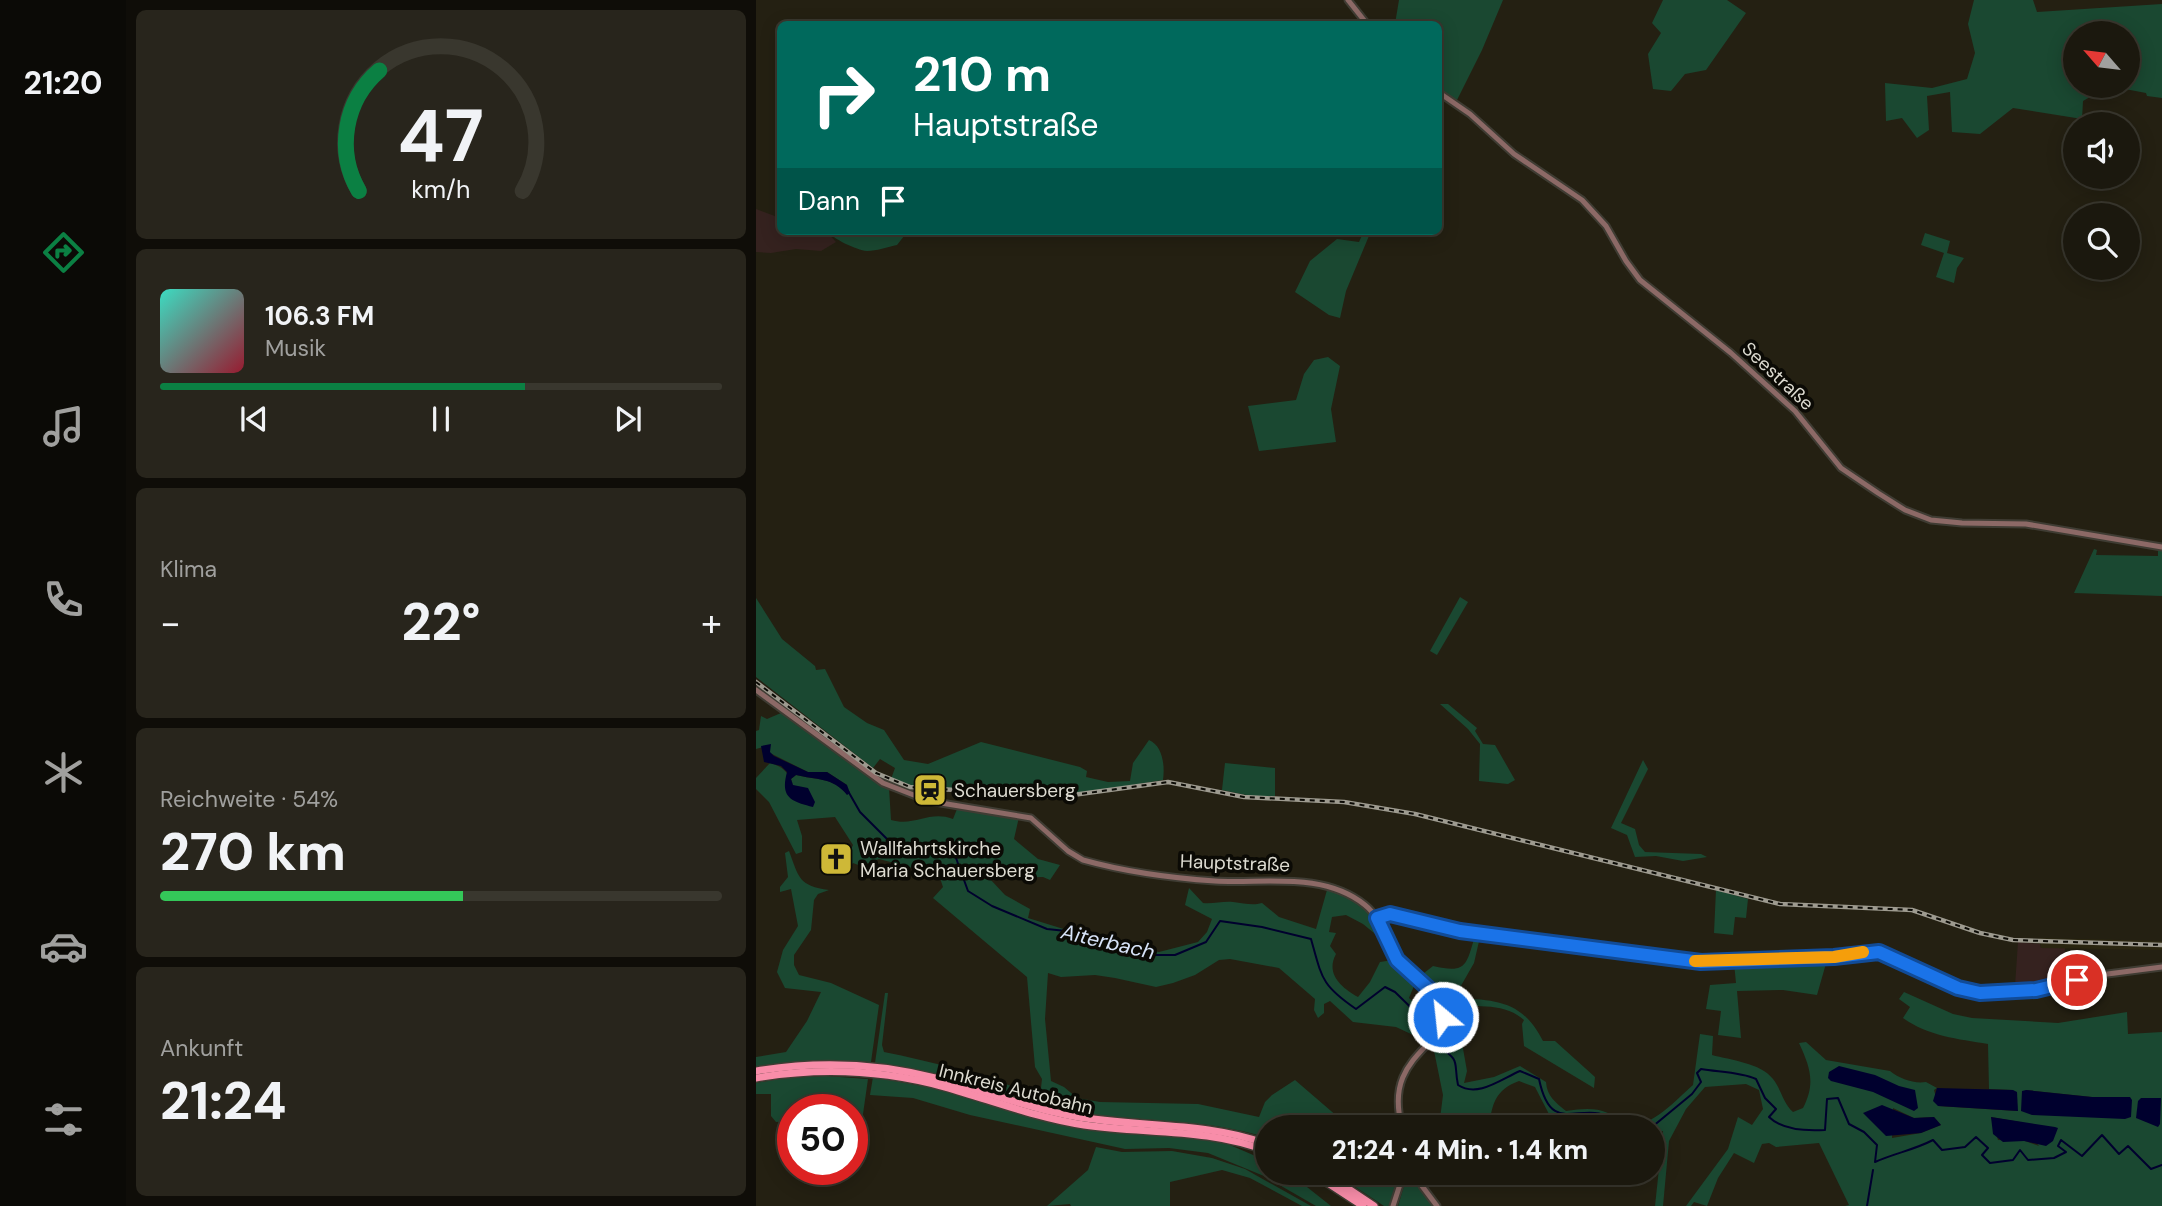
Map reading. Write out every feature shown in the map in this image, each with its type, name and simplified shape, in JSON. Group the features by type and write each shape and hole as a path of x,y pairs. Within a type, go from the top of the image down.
{"highway":[{"name":"Innkreis Autobahn","path":"756,1071 824,1065 888,1069 936,1078 1070,1116 1198,1127 1255,1141"},
{"name":"Innkreis Autobahn","path":"756,1078 816,1071 881,1074 945,1087 1069,1122 1200,1134 1255,1147"},
{"path":"1331,1185 1363,1206"},
{"path":"1342,1185 1374,1206"}],"street":[{"path":"1348,0 1365,21"},
{"name":"Seestraße","path":"1442,95 1470,114 1514,154 1582,200 1606,226 1640,280 1731,353 1795,411 1841,468 1905,510 1931,520 2026,524 2162,547"},
{"name":"Hauptstraße","path":"756,690 883,783 934,802 1034,820 1068,852 1083,860 1192,879 1233,882 1296,880 1350,896 1366,906 1377,918"},
{"path":"1400,1115 1397,1100 1400,1080 1434,1034 1444,1013 1441,1000 1397,960 1377,918 1390,914 1460,931 1701,962 1834,957 1879,952 1958,988 1980,993 2036,990 2092,976 2162,967"},
{"path":"1394,1204 1400,1185"},
{"path":"1422,1185 1437,1206"}],"shaded area":[{"path":"756,209 777,217 777,235 830,235 836,242 821,251 796,249 771,253 756,252"},
{"path":"2040,938 2162,941 2162,950 2041,948"},
{"path":"2018,942 2040,944 2041,948 2065,948 2063,981 2018,990 2015,986"}],"green space":[{"path":"1399,0 1503,0 1457,100 1442,91 1442,21 1396,21"},
{"path":"1663,0 1727,0 1746,13 1706,70 1685,74 1671,91 1653,89 1648,54 1661,33 1652,23"},
{"path":"1974,0 2033,0 2037,12 2162,4 2162,98 2147,96 2140,92 2140,21 2063,21 2063,98 2088,98 2083,101 2082,112 2063,112 2063,116 2013,108 1980,134 1952,132 1950,92 1927,96 1929,130 1917,138 1902,118 1886,121 1885,83 1932,88 1967,79 1975,53 1968,24"},
{"path":"1925,233 1950,241 1947,253 1964,258 1957,268 1954,283 1936,277 1944,253 1921,245"},
{"path":"831,235 905,235 897,245 867,251 845,244"},
{"path":"1362,235 1369,235 1346,291 1340,318 1329,315 1295,292 1310,261 1337,239 1359,242"},
{"path":"1328,357 1340,366 1331,409 1336,442 1259,451 1248,406 1296,400 1304,374 1314,360"},
{"path":"2094,549 2097,550 2096,555 2158,556 2158,549 2162,549 2162,596 2074,593"},
{"path":"1460,597 1468,602 1437,655 1430,651"},
{"path":"756,598 782,639 815,666 816,670 825,669 844,707 867,723 884,730 904,760 928,764 981,742 1080,767 1087,771 1086,777 1108,782 1130,781 1133,763 1149,740 1154,743 1162,757 1163,780 1084,793 1047,795 909,786 891,779 895,768 880,759 873,768 756,677"},
{"path":"1440,704 1448,704 1477,728 1475,731 1483,744 1495,745 1515,780 1508,784 1479,781 1480,744 1468,729"},
{"path":"781,713 859,770 889,788 891,820 907,822 937,816 953,819 957,809 1019,817 1014,839 1038,859 1060,865 1050,880 1043,877 1008,878 999,873 981,874 983,879 990,879 1005,895 1030,909 1028,918 1083,935 1159,952 1198,942 1207,932 1212,919 1185,905 1189,888 1203,903 1262,903 1279,917 1316,929 1327,890 1349,898 1369,914 1385,942 1363,924 1346,915 1332,917 1329,932 1336,933 1330,946 1336,954 1333,968 1337,980 1358,997 1370,982 1380,962 1393,960 1416,981 1409,998 1438,1023 1426,1041 1396,1027 1353,1022 1330,1001 1324,1004 1324,1013 1318,1018 1314,1010 1315,999 1279,968 1230,959 1219,960 1195,975 1156,987 1095,975 1061,977 1048,973 1045,1019 1051,1081 1077,1098 1100,1102 1198,1104 1255,1116 1255,1134 1194,1123 1072,1111 946,1076 875,1063 885,993 888,993 882,1045 884,1052 963,1071 1040,1097 1042,1079 1035,1067 1027,977 933,898 943,887 940,878 879,859 861,866 853,863 847,871 843,867 853,845 835,817 797,820 802,836 802,852 796,854 769,802 756,789 756,778 770,763 785,771 793,785 791,779 796,775 830,782 847,794 847,785 827,772 808,772 770,753 770,745 756,749 756,731 759,730 761,716 767,719"},
{"path":"1643,760 1648,769 1621,823 1635,829 1639,845 1645,852 1701,854 1707,857 1683,861 1656,856 1635,857 1627,835 1611,828"},
{"path":"1225,763 1275,768 1275,796 1251,796 1222,790"},
{"path":"789,851 795,868 806,883 829,890 818,894 814,900 811,930 794,955 794,965 799,975 831,983 879,1005 871,1062 816,1060 756,1067 756,1057 786,1052 807,1021 821,992 785,988 777,972 783,950 798,926 791,889 780,892 780,887 788,877 785,853"},
{"path":"1716,890 1748,899 1746,918 1735,917 1733,935 1714,933"},
{"path":"1475,936 1480,937 1474,963 1454,998 1495,1002 1517,1010 1535,1027 1543,1041 1555,1041 1595,1077 1594,1088 1524,1046 1524,1020 1516,1014 1497,1008 1446,1005 1442,997 1419,977 1433,966 1459,968 1467,960"},
{"path":"1827,960 1817,995 1783,990 1737,991 1741,1038 1718,1035 1721,1011 1706,1009 1710,985 1736,983 1734,963"},
{"path":"1904,992 1953,1014 1972,1018 2058,1023 2127,1012 2128,1034 2162,1032 2162,1206 1845,1206 1849,1205 1819,1143 1776,1147 1769,1143 1762,1144 1754,1163 1734,1153 1718,1178 1707,1206 1694,1202 1691,1206 1686,1206 1728,1149 1738,1117 1752,1125 1763,1109 1759,1090 1746,1084 1705,1087 1686,1109 1669,1141 1665,1184 1665,1115 1658,1115 1693,1085 1700,1034 1713,1036 1712,1055 1745,1063 1768,1074 1793,1112 1803,1108 1809,1091 1809,1068 1799,1043 1806,1042 1826,1060 1890,1071 1907,1080 1926,1082 1937,1088 1934,1090 1938,1106 2017,1111 2013,1090 1989,1089 1988,1044 1923,1029 1903,1018 1910,1007 1899,999","holes":["2026,1090 2092,1097 2129,1097 2022,1111","1893,1108 1914,1118 1934,1117 1941,1125 1921,1133 1892,1138","1991,1117 2020,1122 2039,1146 2025,1141 1998,1140"]},
{"path":"1440,1029 1462,1043 1467,1071 1464,1083 1494,1077 1520,1066 1546,1082 1550,1095 1566,1111 1583,1109 1613,1115 1549,1115 1535,1087 1519,1081 1500,1093 1491,1115 1440,1115 1443,1095 1432,1041"},
{"path":"826,1076 868,1079 866,1094 777,1094 776,1122 771,1116 771,1094 756,1094 756,1083"},
{"path":"873,1077 938,1089 1056,1124 1223,1142 1255,1156 1255,1172 1208,1153 1169,1148 1125,1149 970,1115 913,1098 870,1095"},
{"path":"1295,1080 1336,1115 1260,1115 1265,1102 1272,1095"},
{"path":"1096,1147 1122,1152 1172,1151 1212,1158 1245,1169 1255,1175 1255,1181 1222,1170 1170,1182 1170,1206 1047,1206 1088,1170"},
{"path":"1263,1185 1274,1185 1311,1206 1302,1206"},
{"path":"1280,1185 1304,1185 1331,1206 1316,1206"},
{"path":"1352,1185 1395,1186 1389,1206 1384,1206"},
{"path":"1404,1185 1421,1185 1422,1192 1433,1206 1398,1206"},
{"path":"1657,1185 1665,1185 1663,1206 1655,1206"}],"water":[{"path":"771,744 770,752 774,756 808,772 827,772 847,785 850,793 847,795 836,785 824,780 796,775 791,779 793,785 808,788 815,802 813,807 793,800 786,793 787,772 781,766 764,762 761,746"},
{"path":"1839,1066 1875,1075 1915,1090 1918,1108 1914,1111 1873,1092 1831,1081 1828,1078 1829,1072"},
{"path":"1937,1088 2013,1090 2017,1092 2018,1111 1938,1106 1933,1101"},
{"path":"2022,1091 2092,1097 2130,1097 2131,1117 2125,1119 2032,1115 2021,1111"},
{"path":"2141,1098 2161,1098 2158,1127 2136,1118 2138,1101"},
{"path":"1882,1105 1914,1118 1934,1117 1941,1125 1921,1133 1886,1136 1863,1113"},
{"path":"1991,1117 2058,1128 2053,1141 2046,1146 2024,1141 2003,1142 1993,1134"}],"waterway":[{"name":"Aiterbach","path":"848,791 860,812 892,844 952,855 956,858 968,891 992,906 1047,929 1066,931 1086,940 1135,948 1152,955 1175,955 1206,942 1220,921 1262,927 1311,939 1324,980 1344,1001 1356,1009 1385,987 1395,992 1435,1031"},
{"name":"Aiterbach","path":"1438,1036 1438,1046 1454,1059 1458,1085 1481,1088 1520,1071 1539,1079 1545,1099 1553,1109 1562,1114 1602,1115"},
{"name":"Aiterbach","path":"1665,1116 1692,1094 1701,1082 1697,1073 1701,1069 1756,1079 1765,1098 1776,1109 1769,1117 1781,1125 1796,1129 1825,1130 1827,1099 1838,1098 1849,1124 1864,1132 1877,1145 1875,1162 1933,1140 1942,1150 1965,1147 1976,1137 1988,1148 1982,1155 1990,1163 2013,1160 2020,1150 2028,1160 2054,1158 2066,1152 2058,1146 2061,1140 2082,1156 2102,1135 2119,1154 2128,1146 2151,1169 2162,1165"},
{"path":"1867,1206 1873,1170"}],"railway":[{"path":"756,682 876,773 910,787 1058,797 1168,782 1244,797 1344,802 1415,814 1780,904 1912,910 1980,933 2013,940 2162,945"}],"slow traffic":[{"path":"1695,961 1834,957 1863,952"}],"place":[{"name":"Schauersberg","path":"930,790"},
{"name":"Wallfahrtskirche Maria Schauersberg","path":"836,859"}],"route":[{"path":"1443,1017 1441,1000 1397,960 1377,918 1390,914 1460,931 1701,962 1834,957 1879,952 1892,955 1958,988 1990,994 2036,990 2077,980"}]}
